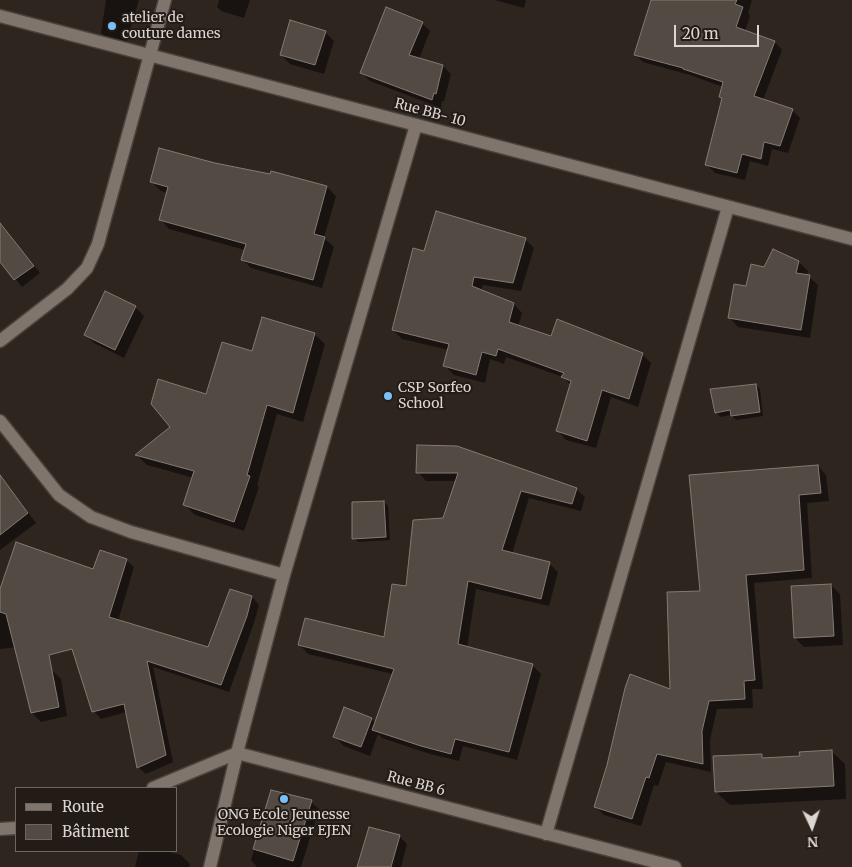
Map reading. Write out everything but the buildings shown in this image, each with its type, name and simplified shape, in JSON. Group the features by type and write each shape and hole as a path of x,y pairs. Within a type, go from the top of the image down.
{"street":[{"path":"0,341 67,289 87,268 98,244 165,0"},
{"name":"Rue BB- 10","path":"0,16 852,240"},
{"path":"210,867 237,754 284,575 416,125"},
{"path":"546,834 728,207"},
{"path":"0,421 59,495 90,517 131,532 284,575"},
{"path":"155,787 237,754"},
{"name":"Rue BB 6","path":"237,754 675,867"},
{"path":"0,829 15,828"}],"place":[{"name":"atelier de couture dames","path":"112,26"},
{"name":"CSP Sorfeo School","path":"388,396"},
{"name":"ONG Ecole Jeunesse Ecologie Niger EJEN","path":"284,799"}]}
